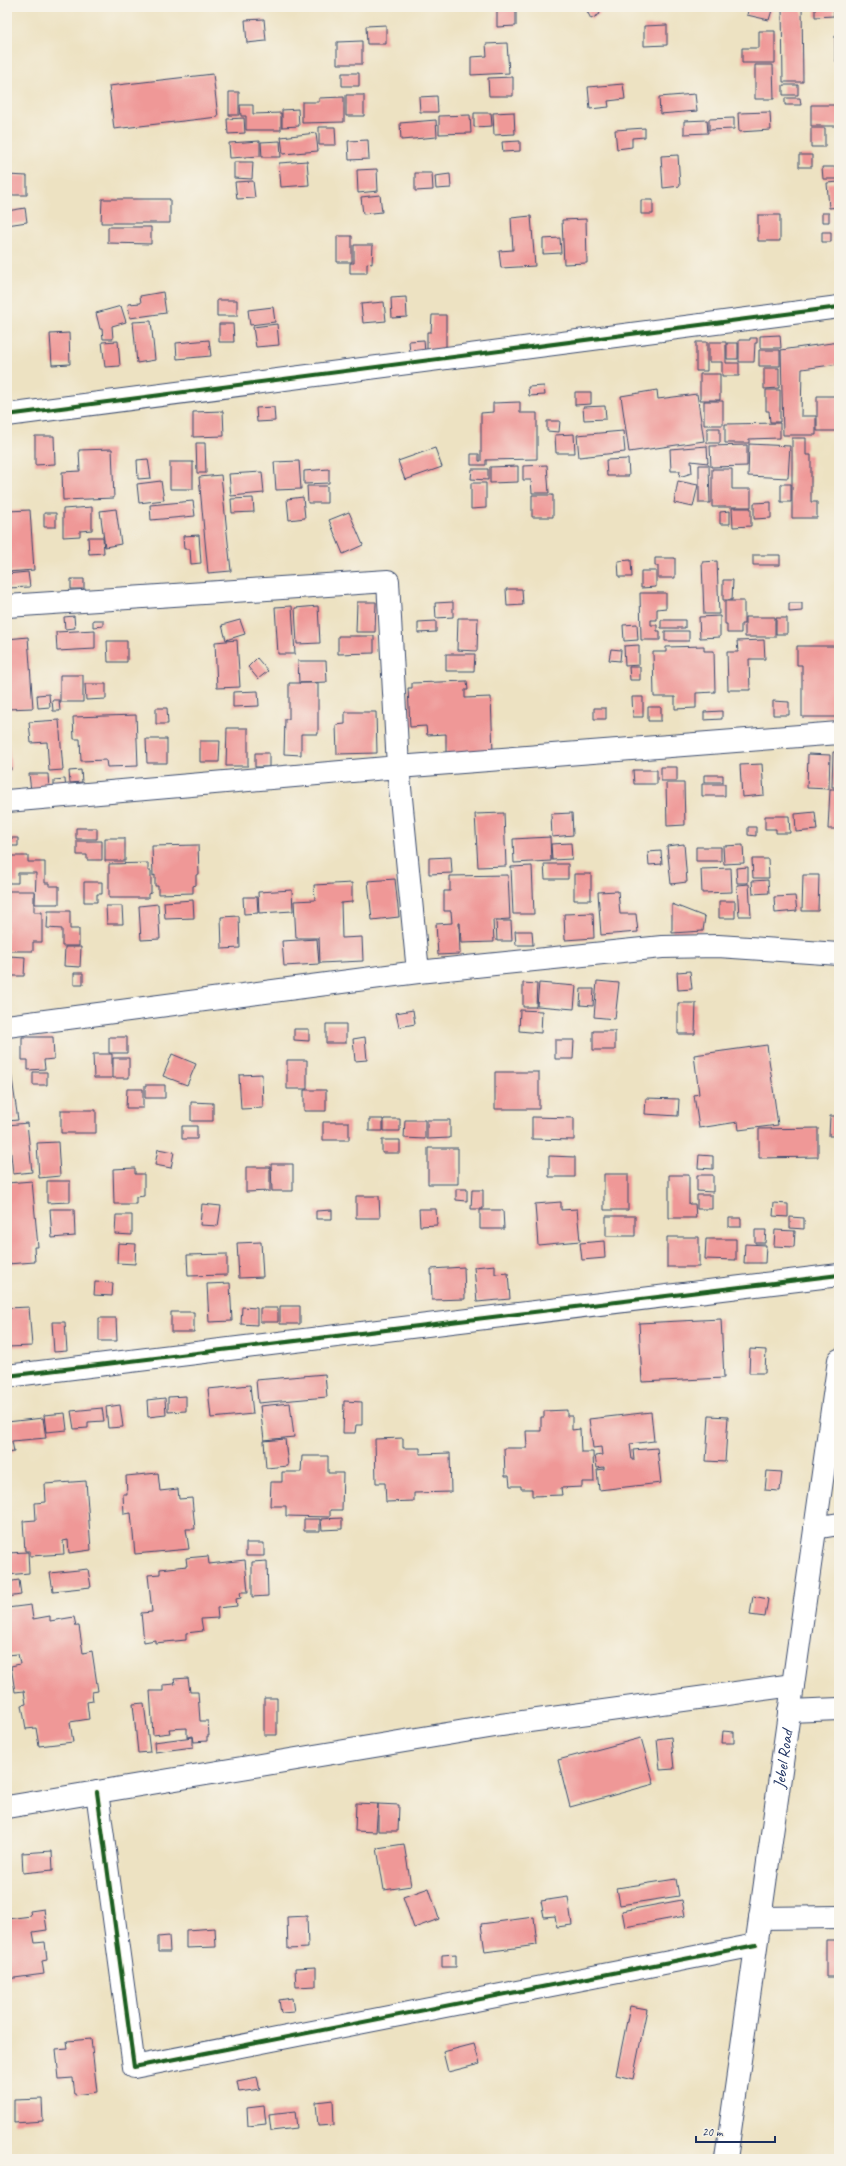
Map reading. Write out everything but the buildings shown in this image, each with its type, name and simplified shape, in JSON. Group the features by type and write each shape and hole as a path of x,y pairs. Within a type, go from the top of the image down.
{"street":[{"path":"7,415 839,306"},
{"path":"7,606 388,581 398,766 418,972"},
{"path":"7,801 398,766 839,734"},
{"path":"7,1026 418,972 662,947 718,946 839,954"},
{"path":"7,1376 839,1275"},
{"name":"Jebel Road","path":"726,2159 839,1360"},
{"path":"815,1528 839,1524"},
{"path":"7,1807 501,1725 793,1685"},
{"path":"789,1711 839,1709"},
{"path":"97,1792 134,2067 756,1944"},
{"path":"760,1918 839,1917"}],"cycle path":[{"path":"7,415 839,307"},
{"path":"7,1376 839,1275"},
{"path":"97,1792 134,2067 756,1945"}]}
